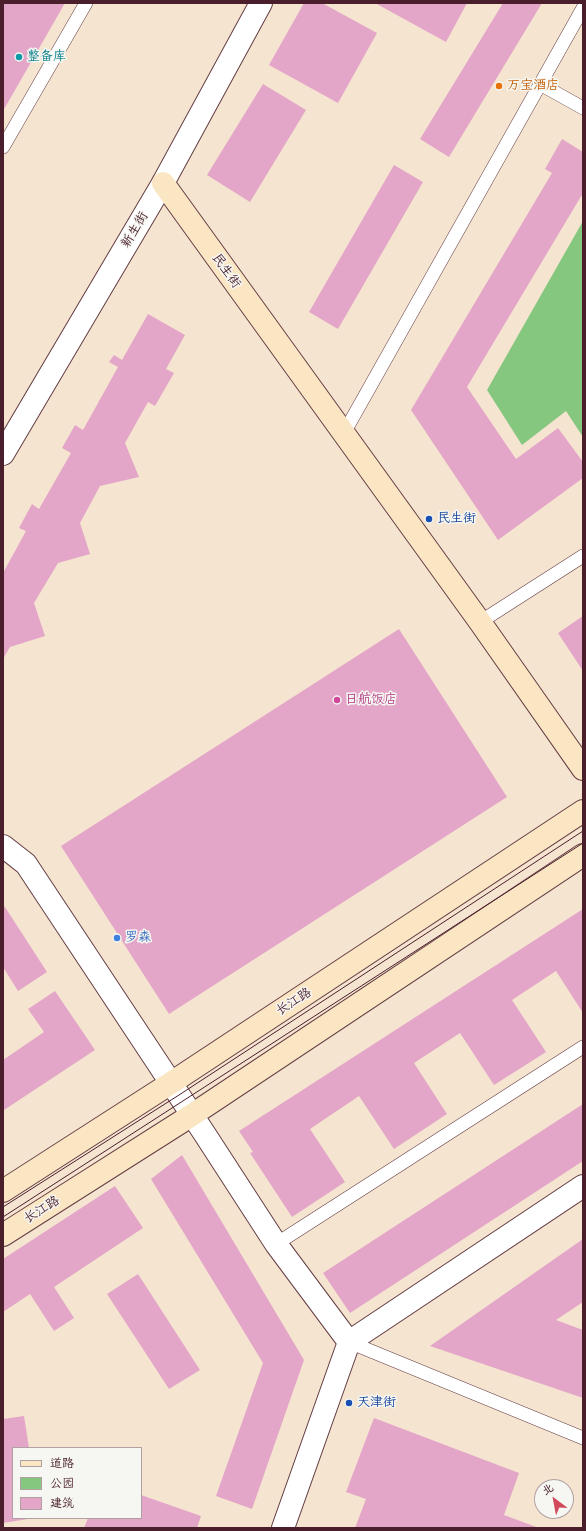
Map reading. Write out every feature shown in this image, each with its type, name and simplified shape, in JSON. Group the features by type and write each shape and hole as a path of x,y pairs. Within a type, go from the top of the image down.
{"main road":[{"name":"民生街","path":"163,184 480,622 583,769"},
{"name":"长江路","path":"3,1191 171,1083 583,811"},
{"name":"长江路","path":"3,1235 188,1108 583,855"}],"street":[{"name":"新生街","path":"3,454 163,184 261,3"},
{"path":"3,846 26,864 188,1108 276,1244 349,1342"},
{"path":"283,1528 349,1342 583,1186"}],"lane":[{"path":"3,147 86,3"},
{"path":"344,433 583,8"},
{"path":"540,84 583,108"},
{"path":"480,622 583,556"},
{"path":"276,1244 583,1047"},
{"path":"349,1342 583,1438"}],"green space":[{"path":"583,221 583,437 566,411 522,445 487,390"}],"building":[{"name":"整备库","path":"3,3 65,3 3,111"},
{"path":"304,3 322,3 377,33 338,103 269,65"},
{"path":"375,3 467,3 446,42"},
{"path":"503,3 542,3 449,157 420,139"},
{"path":"263,84 306,110 250,202 207,175"},
{"path":"562,139 583,152 583,193 467,387 516,459 558,428 583,462 583,478 498,540 411,410 552,173 545,169"},
{"path":"394,165 423,182 338,329 309,312"},
{"path":"148,314 185,335 166,369 174,373 155,406 148,402 125,443 139,477 100,486 80,523 90,554 58,563 34,603 45,636 10,647 3,659 3,573 26,531 19,528 32,504 39,509 71,453 62,448 75,425 83,430 118,367 109,362 114,355 122,360"},
{"path":"583,616 583,671 558,633"},
{"path":"399,629 507,797 169,1014 61,846"},
{"path":"3,904 47,972 18,991 3,967"},
{"path":"583,909 583,1013 556,971 512,1000 546,1052 494,1085 460,1033 414,1063 447,1114 394,1149 359,1096 310,1129 345,1182 292,1217 250,1153 253,1152 239,1131"},
{"path":"55,991 95,1050 4,1110 3,1060 44,1032 28,1009"},
{"path":"583,1104 583,1161 350,1313 323,1273"},
{"path":"182,1155 304,1360 252,1509 216,1496 263,1363 151,1179"},
{"path":"115,1186 143,1228 54,1287 74,1318 54,1331 30,1294 3,1312 3,1259"},
{"path":"583,1239 583,1302 556,1320 583,1330 583,1398 430,1346"},
{"path":"138,1274 200,1370 169,1389 107,1294"},
{"path":"24,1416 29,1447 12,1447 12,1519 28,1519 3,1523 3,1419"},
{"path":"374,1418 519,1473 504,1515 539,1528 355,1528 366,1499 346,1492"},
{"path":"142,1495 201,1516 197,1528 84,1528 88,1519 142,1519"}],"tram line":[{"path":"3,1207 179,1095 583,831"},
{"path":"3,1217 583,843"}],"place":[{"name":"整备库","path":"19,57"},
{"name":"万宝酒店","path":"499,86"},
{"name":"民生街","path":"429,519"},
{"name":"日航饭店","path":"337,700"},
{"name":"罗森","path":"117,938"},
{"name":"天津街","path":"349,1403"}]}
